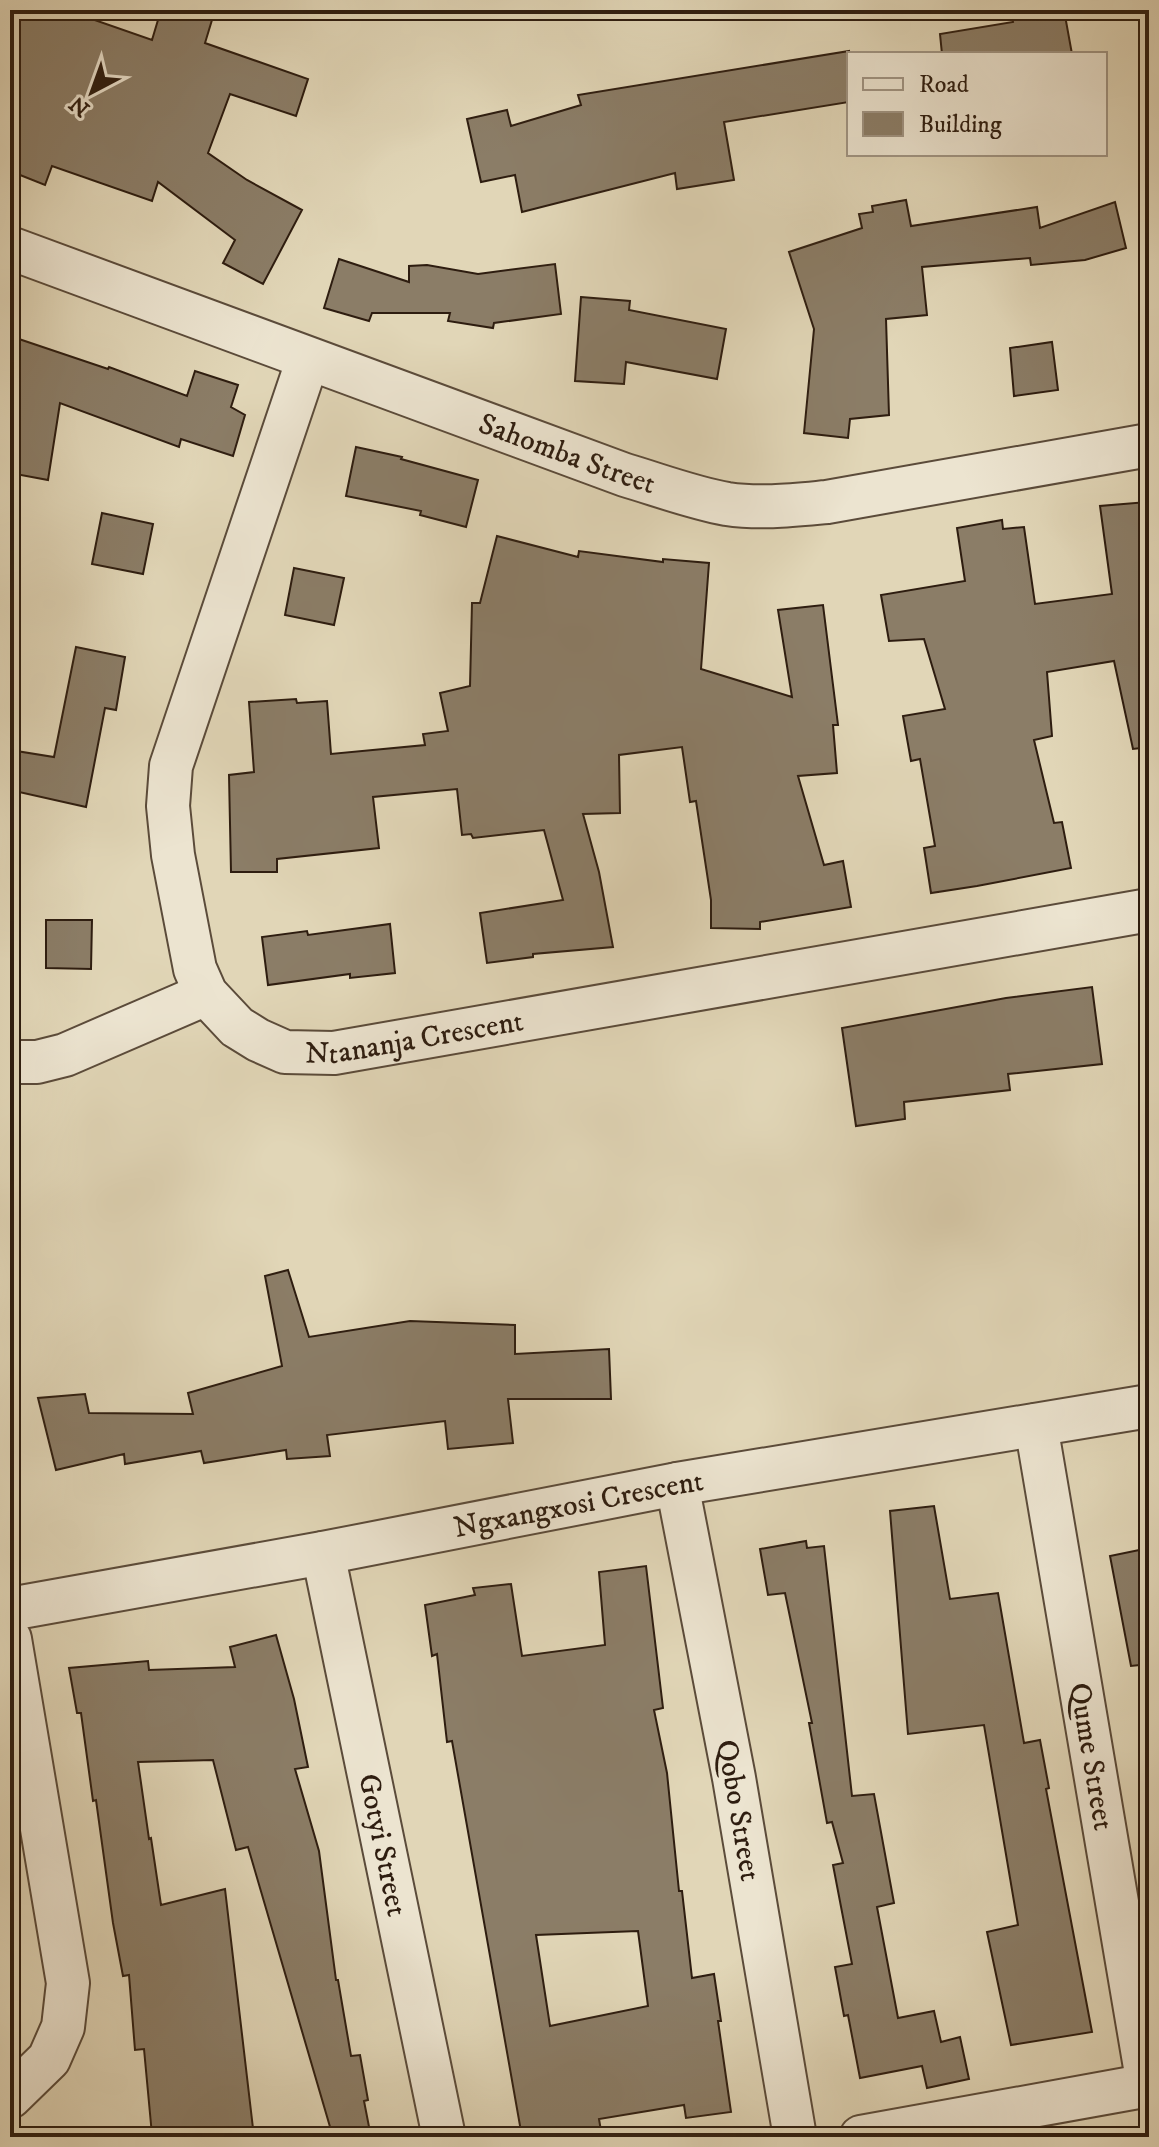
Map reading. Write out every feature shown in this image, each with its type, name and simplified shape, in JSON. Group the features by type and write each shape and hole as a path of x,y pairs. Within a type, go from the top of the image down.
{"street":[{"name":"Sahomba Street","path":"10,248 625,475 729,504 774,507 827,502 1149,445"},
{"name":"Ntananja Crescent","path":"308,359 171,766 168,806 173,855 195,969 206,994 237,1027 285,1052 334,1053 1149,910"},
{"path":"10,1062 37,1062 65,1055 206,994"},
{"name":"Ngxangxosi Crescent","path":"10,1609 323,1553 677,1484 1149,1406"},
{"name":"Qume Street","path":"1036,1425 1149,2085"},
{"name":"Qobo Street","path":"677,1484 734,1778 795,2137"},
{"name":"Gotyi Street","path":"323,1553 444,2137"},
{"path":"10,1639 68,1983 63,2027 49,2059 10,2097"},
{"path":"861,2137 1149,2085"}],"building":[{"path":"10,10 66,10 152,40 161,10 215,10 205,43 308,79 296,116 230,94 208,153 247,180 302,210 263,284 223,263 235,240 158,182 152,201 52,166 45,185 10,171"},
{"path":"1064,10 1072,52 942,52 940,34 1013,22 1012,15"},
{"path":"849,51 847,102 724,122 734,180 677,189 675,173 522,212 515,175 481,182 467,119 507,110 511,126 581,105 578,95"},
{"path":"906,200 911,226 1037,207 1040,228 1115,202 1126,248 1085,260 1031,265 1030,258 922,267 927,315 886,319 889,415 850,419 848,438 804,433 814,329 789,252 862,228 859,214 873,212 872,206"},
{"path":"339,259 409,282 409,266 427,265 478,274 555,264 561,314 494,323 493,328 448,321 450,313 372,313 369,321 324,308"},
{"path":"581,297 630,301 629,310 726,329 717,379 626,362 624,384 575,381"},
{"path":"10,336 109,367 187,396 195,371 238,385 231,407 245,415 233,456 181,439 179,447 60,403 48,480 10,473"},
{"path":"1052,342 1058,390 1014,396 1010,348"},
{"path":"356,447 478,480 466,527 420,515 421,511 346,496"},
{"path":"1147,502 1149,747 1133,749 1114,661 1047,672 1052,736 1034,740 1054,823 1062,822 1071,868 931,893 924,848 935,846 920,759 911,761 903,716 945,709 924,639 889,641 881,595 965,581 957,528 1002,520 1003,529 1024,527 1035,604 1112,594 1100,506"},
{"path":"102,513 153,524 143,574 92,564"},
{"path":"497,536 578,557 579,551 663,562 663,559 709,563 701,669 792,697 778,610 823,605 838,725 833,725 837,773 798,776 824,865 843,861 851,907 760,922 760,929 711,928 711,900 696,801 690,802 682,747 619,755 620,813 583,814 599,872 613,947 533,954 533,957 487,963 480,913 563,900 544,830 473,838 471,834 462,835 457,789 373,797 379,848 277,859 277,872 231,872 229,775 254,772 249,702 327,701 331,754 425,745 423,734 448,731 440,693 470,686 472,603 480,603"},
{"path":"294,568 344,578 334,625 285,615"},
{"path":"76,647 125,657 116,710 105,708 86,807 10,790 10,750 54,757"},
{"path":"46,920 92,920 91,969 46,968"},
{"path":"390,924 395,973 350,978 350,974 268,985 262,937 307,931 308,935"},
{"path":"1092,987 1102,1064 1008,1074 1010,1090 904,1102 905,1119 856,1126 842,1028 1006,998"},
{"path":"288,1270 309,1337 410,1321 515,1325 515,1354 609,1349 611,1399 508,1399 513,1443 448,1449 445,1421 327,1435 330,1456 287,1459 286,1450 204,1463 201,1451 125,1464 124,1454 56,1470 38,1398 85,1394 89,1413 193,1414 188,1393 282,1366 265,1276"},
{"path":"934,1506 950,1599 998,1593 1024,1743 1040,1740 1049,1788 1046,1789 1092,2032 1011,2045 987,1932 1018,1925 984,1725 908,1734 890,1511"},
{"path":"806,1541 807,1548 824,1546 852,1796 874,1794 894,1903 877,1907 898,2018 934,2011 941,2042 960,2037 969,2079 927,2088 922,2066 860,2078 835,1967 852,1964 833,1865 843,1863 832,1822 827,1823 809,1723 812,1723 785,1593 768,1595 760,1549"},
{"path":"1149,1548 1149,1664 1131,1666 1110,1556"},
{"path":"646,1566 663,1708 654,1710 667,1773 692,1978 714,1974 731,2112 686,2118 684,2105 599,2119 602,2137 522,2137 452,1741 447,1742 437,1654 432,1656 425,1605 475,1595 473,1588 511,1584 522,1656 605,1645 599,1572","holes":["638,1931 648,2006 550,2026 536,1935"]},
{"path":"276,1635 294,1699 308,1767 295,1769 319,1851 336,1980 351,2056 360,2055 371,2137 333,2137 248,1847 236,1850 213,1760 138,1762 161,1905 225,1889 254,2137 177,2137 176,2132 152,2135 144,2049 135,2050 129,1975 123,1976 81,1713 77,1713 69,1668 148,1661 149,1670 235,1667 230,1647"}]}
